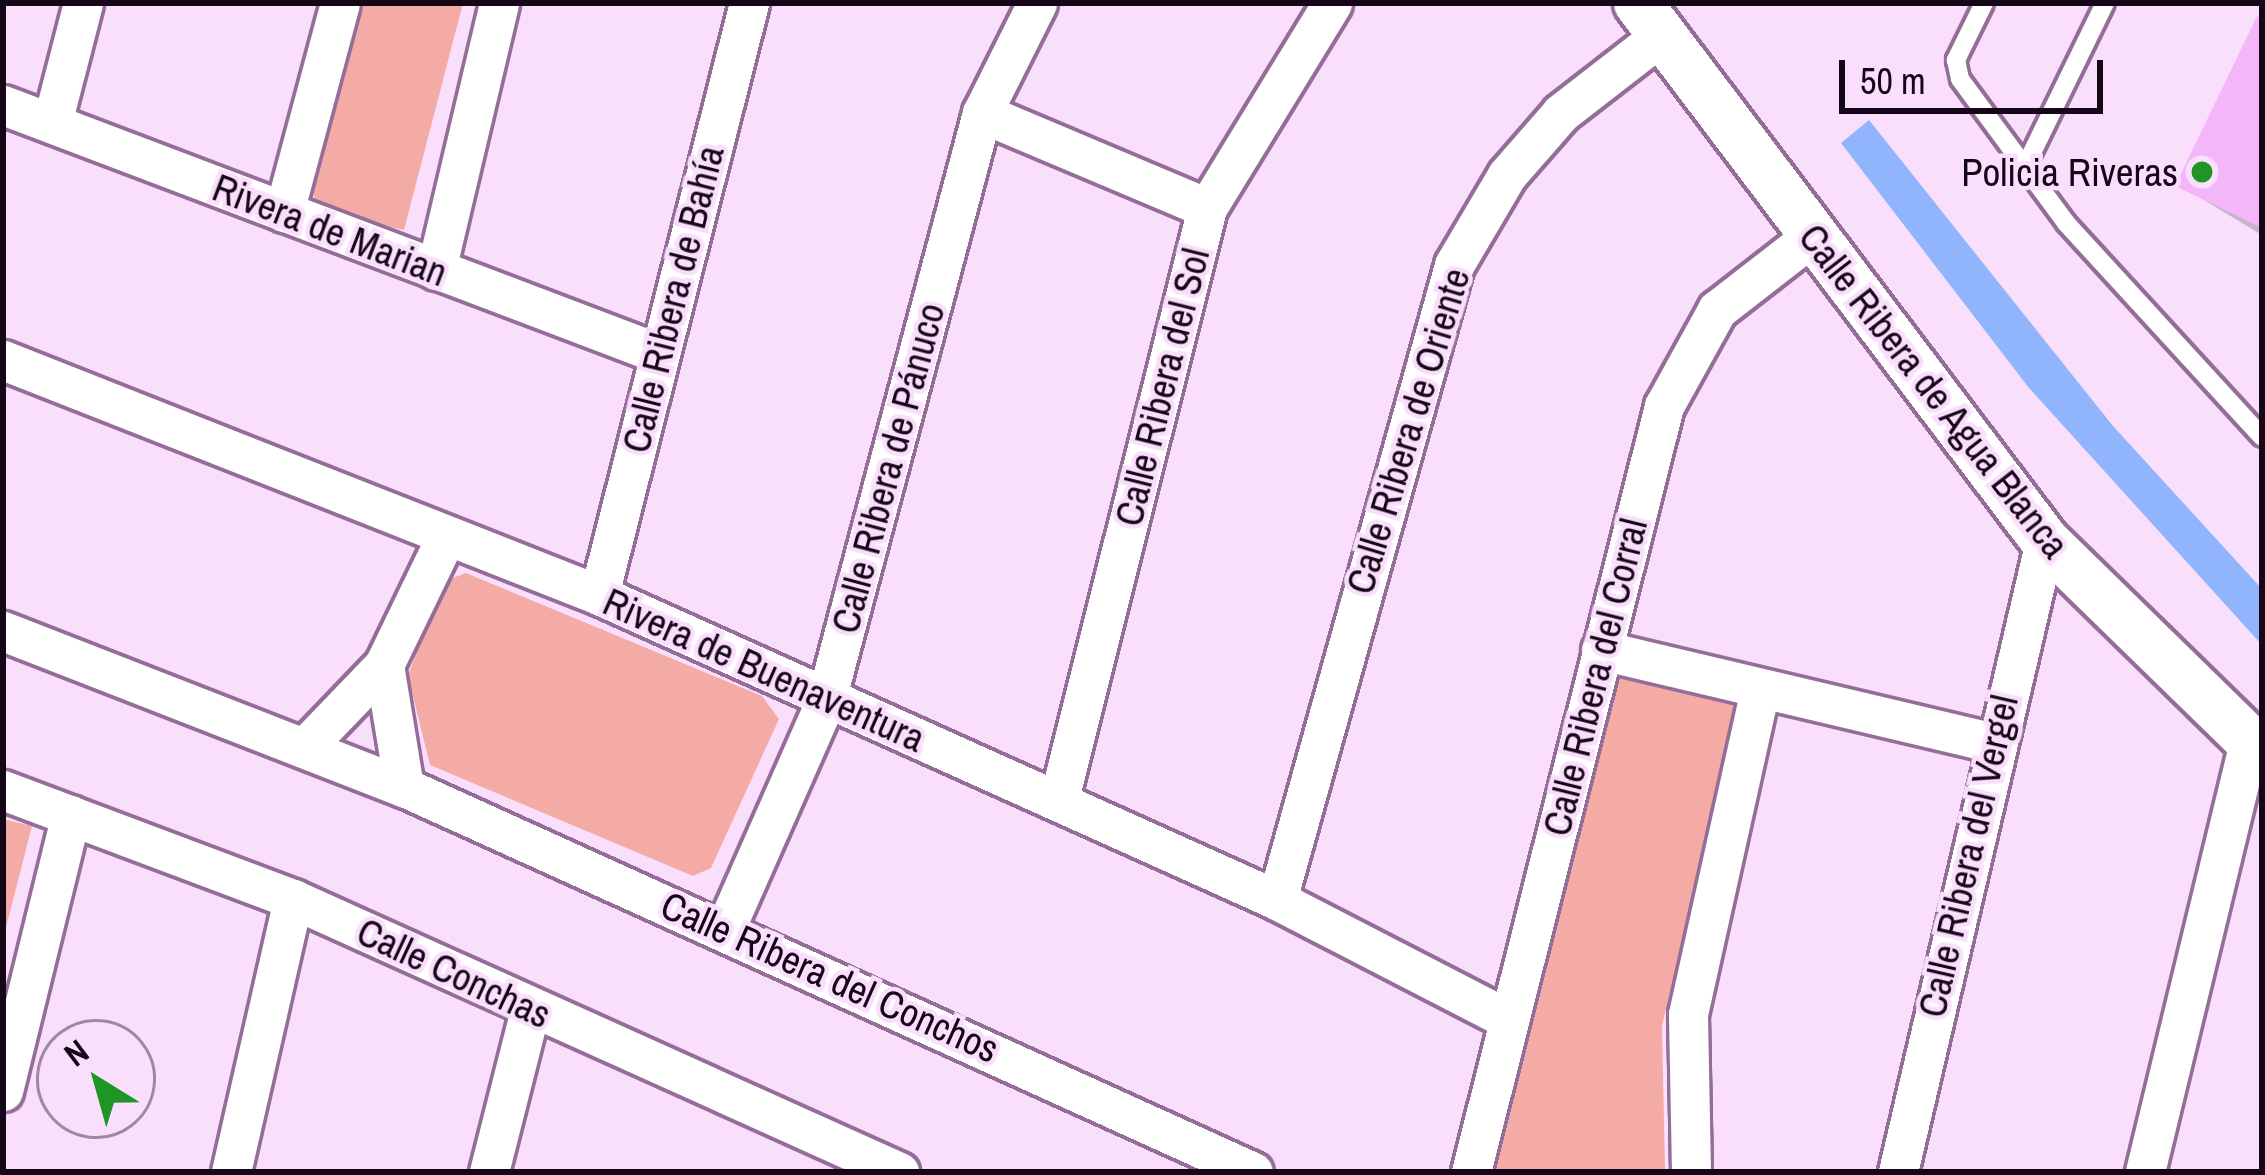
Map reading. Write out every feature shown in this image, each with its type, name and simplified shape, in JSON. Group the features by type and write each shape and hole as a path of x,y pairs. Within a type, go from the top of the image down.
{"street":[{"path":"52,123 83,3"},
{"path":"284,212 340,3"},
{"path":"436,270 499,3"},
{"name":"Calle Ribera de Bahía","path":"599,596 749,3"},
{"name":"Calle Ribera de Pánuco","path":"725,929 826,700 982,113 1037,3"},
{"name":"Calle Ribera del Sol","path":"1059,799 1208,208 1331,3"},
{"name":"Calle Ribera de Agua Blanca","path":"1650,19 2045,541 2256,748"},
{"name":"Calle Ribera de Oriente","path":"1277,900 1454,265 1507,175 1650,19"},
{"name":"Rivera de Marian","path":"3,105 658,352"},
{"path":"982,113 1208,208"},
{"name":"Calle Ribera del Corral","path":"1471,1172 1601,650 1688,352 1717,310 1812,236"},
{"name":"Rivera de Buenaventura","path":"3,359 445,539 599,596 1277,900 1509,1020"},
{"path":"3,632 307,745 384,665 445,539"},
{"name":"Calle Ribera del Vergel","path":"1898,1172 1991,742 2045,541"},
{"path":"1601,650 1991,742"},
{"path":"384,665 404,787"},
{"path":"1690,1172 1688,1014 1760,690"},
{"name":"Calle Ribera del Conchos","path":"307,745 725,929 1253,1172"},
{"path":"2146,1172 2256,748"},
{"name":"Calle Conchas","path":"3,790 293,899 530,1010 899,1172"},
{"path":"3,1091 71,815"},
{"path":"230,1172 293,899"},
{"path":"489,1172 530,1010"}],"lane":[{"path":"1984,3 1956,60 1960,79 2025,167 2262,436"},
{"path":"2025,167 2105,3"}],"shaded area":[{"path":"360,3 463,3 404,230 319,211 313,194"},
{"path":"466,573 762,696 779,719 711,868 693,876 430,765 408,676 442,582"},
{"path":"1616,663 1720,689 1739,705 1662,1026 1665,1172 1487,1172"},
{"path":"3,819 32,826 3,939"}],"water":[{"path":"1869,120 2113,426 2262,589 2262,645 2029,388 1841,143"}],"building":[{"path":"2257,16 2262,18 2262,228 2175,186"}],"place":[{"name":"Policia Riveras","path":"2202,172"}]}
